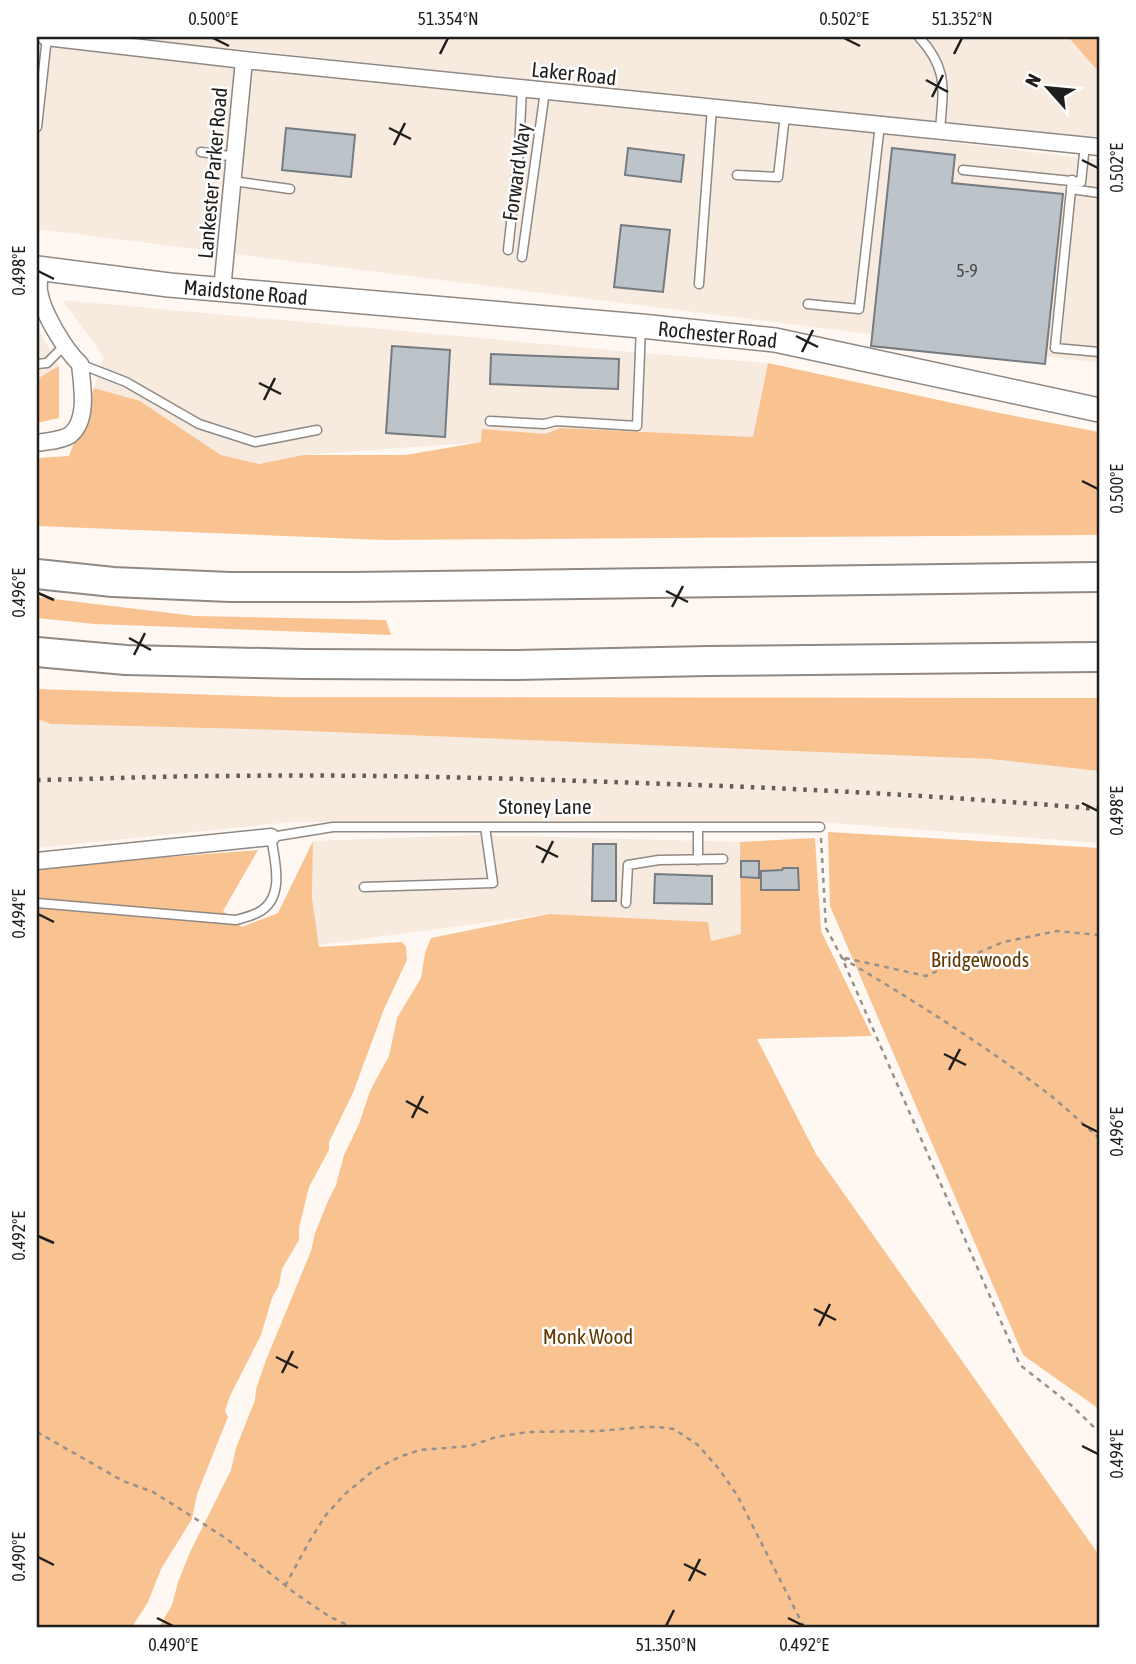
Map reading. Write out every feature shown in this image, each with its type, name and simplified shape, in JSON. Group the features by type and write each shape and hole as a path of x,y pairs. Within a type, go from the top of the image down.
{"highway":[{"path":"37,574 113,582 298,587 1099,577"},
{"path":"37,652 127,660 304,664 517,665 1099,657"}],"main road":[{"name":"Maidstone Road","path":"39,269 128,281 455,310"},
{"name":"Rochester Road","path":"455,310 775,340 1099,410"}],"street":[{"name":"Laker Road","path":"46,37 244,60 1092,146"},
{"name":"Lankester Parker Road","path":"222,290 244,60"},
{"path":"37,443 59,440 70,435 76,428 83,408 80,364 64,346 41,297 39,269"},
{"name":"Stoney Lane","path":"37,861 271,837"}],"lane":[{"path":"37,127 46,37"},
{"path":"919,37 933,54 943,78 940,130"},
{"path":"508,250 519,150 522,88"},
{"name":"Forward Way","path":"522,257 545,91"},
{"path":"699,284 712,107"},
{"path":"737,175 778,177 785,115"},
{"path":"808,304 859,309 880,124"},
{"path":"1071,185 1081,182 1092,146"},
{"path":"201,152 236,157"},
{"path":"963,170 1071,185 1099,193"},
{"path":"233,181 290,189"},
{"path":"1071,185 1055,348 1099,352"},
{"path":"490,421 544,424 556,421 636,426 641,326"},
{"path":"37,364 47,363 64,346"},
{"path":"80,364 126,382 200,424 255,442 317,430"},
{"name":"Stoney Lane","path":"271,837 333,827 820,827"},
{"path":"364,887 493,883 485,827"},
{"path":"698,827 698,860"},
{"path":"37,903 236,920 257,914 274,895 277,882 271,837"},
{"path":"626,903 628,865 659,860 723,859"}],"path":[{"path":"820,827 826,929 842,958 1020,1365 1071,1405 1099,1432"},
{"path":"842,958 926,976 1003,942 1057,931 1099,935"},
{"path":"842,958 902,993 973,1041 1050,1096 1099,1138"},
{"path":"285,1586 325,1516 345,1494 374,1470 399,1457 420,1451 470,1446 496,1437 527,1432 659,1427 674,1429 698,1445 719,1469 737,1495 804,1627"},
{"path":"37,1432 123,1480 153,1492 227,1539 285,1586 330,1617 352,1627"}],"shaded area":[{"path":"37,37 89,37 1099,160 1099,363 37,229"},
{"path":"123,37 1099,37 1099,139"},
{"path":"62,300 768,363 753,437 560,428 545,434 482,429 481,442 303,455 259,464 221,455 140,401 94,388 104,357"},
{"path":"37,327 59,366 37,379"},
{"path":"37,719 51,724 282,730 990,759 1099,771 1099,843 818,822 291,822 37,848"},
{"path":"476,835 740,842 742,934 711,941 708,922 549,914 318,945 312,898 313,841"}],"green space":[{"path":"1068,37 1099,37 1099,72"},
{"path":"768,363 1099,432 1099,535 384,540 37,526 37,458 69,456 94,388 140,401 221,455 259,464 303,455 406,455 481,442 482,429 545,434 560,428 753,437"},
{"path":"59,366 59,418 37,423 37,379"},
{"path":"37,597 195,616 386,620 391,635 95,624 37,618"},
{"path":"37,689 282,697 1099,698 1099,771 990,759 282,730 51,724 37,719"},
{"name":"Bridgewoods","path":"828,832 1099,848 1099,1409 1023,1355 830,906"},
{"name":"Monk Wood","path":"815,838 821,931 872,1036 757,1039 816,1154 1099,1555 1099,1627 159,1627 172,1605 190,1552 231,1470 266,1360 311,1251 315,1233 336,1185 344,1155 359,1124 370,1091 389,1056 397,1018 421,978 425,953 431,938 549,914 708,922 711,941 741,934 740,842","holes":["798,868 799,889 776,883 776,890 762,890 764,871"]},
{"path":"313,841 312,898 319,947 402,942 406,947 407,960 384,1009 353,1093 329,1142 329,1150 309,1187 299,1228 299,1240 282,1269 261,1335 230,1396 225,1411 228,1417 197,1494 192,1519 161,1569 148,1602 132,1627 37,1627 37,867 258,850 223,911 242,927 278,913"}],"building":[{"path":"286,128 355,135 351,177 282,170"},
{"path":"628,148 684,155 681,182 625,175"},
{"path":"892,148 955,155 952,183 1063,194 1045,364 871,346"},
{"path":"621,225 670,230 663,292 614,287"},
{"path":"392,346 450,350 445,437 386,433"},
{"path":"491,354 619,359 618,389 490,384"},
{"path":"593,844 616,844 616,901 592,901"},
{"path":"741,861 759,861 759,878 741,877"},
{"path":"798,868 799,890 761,890 761,871"},
{"path":"655,874 712,876 712,904 654,903"}],"railway":[{"path":"37,780 177,776 484,778 813,790 1099,809"}]}
